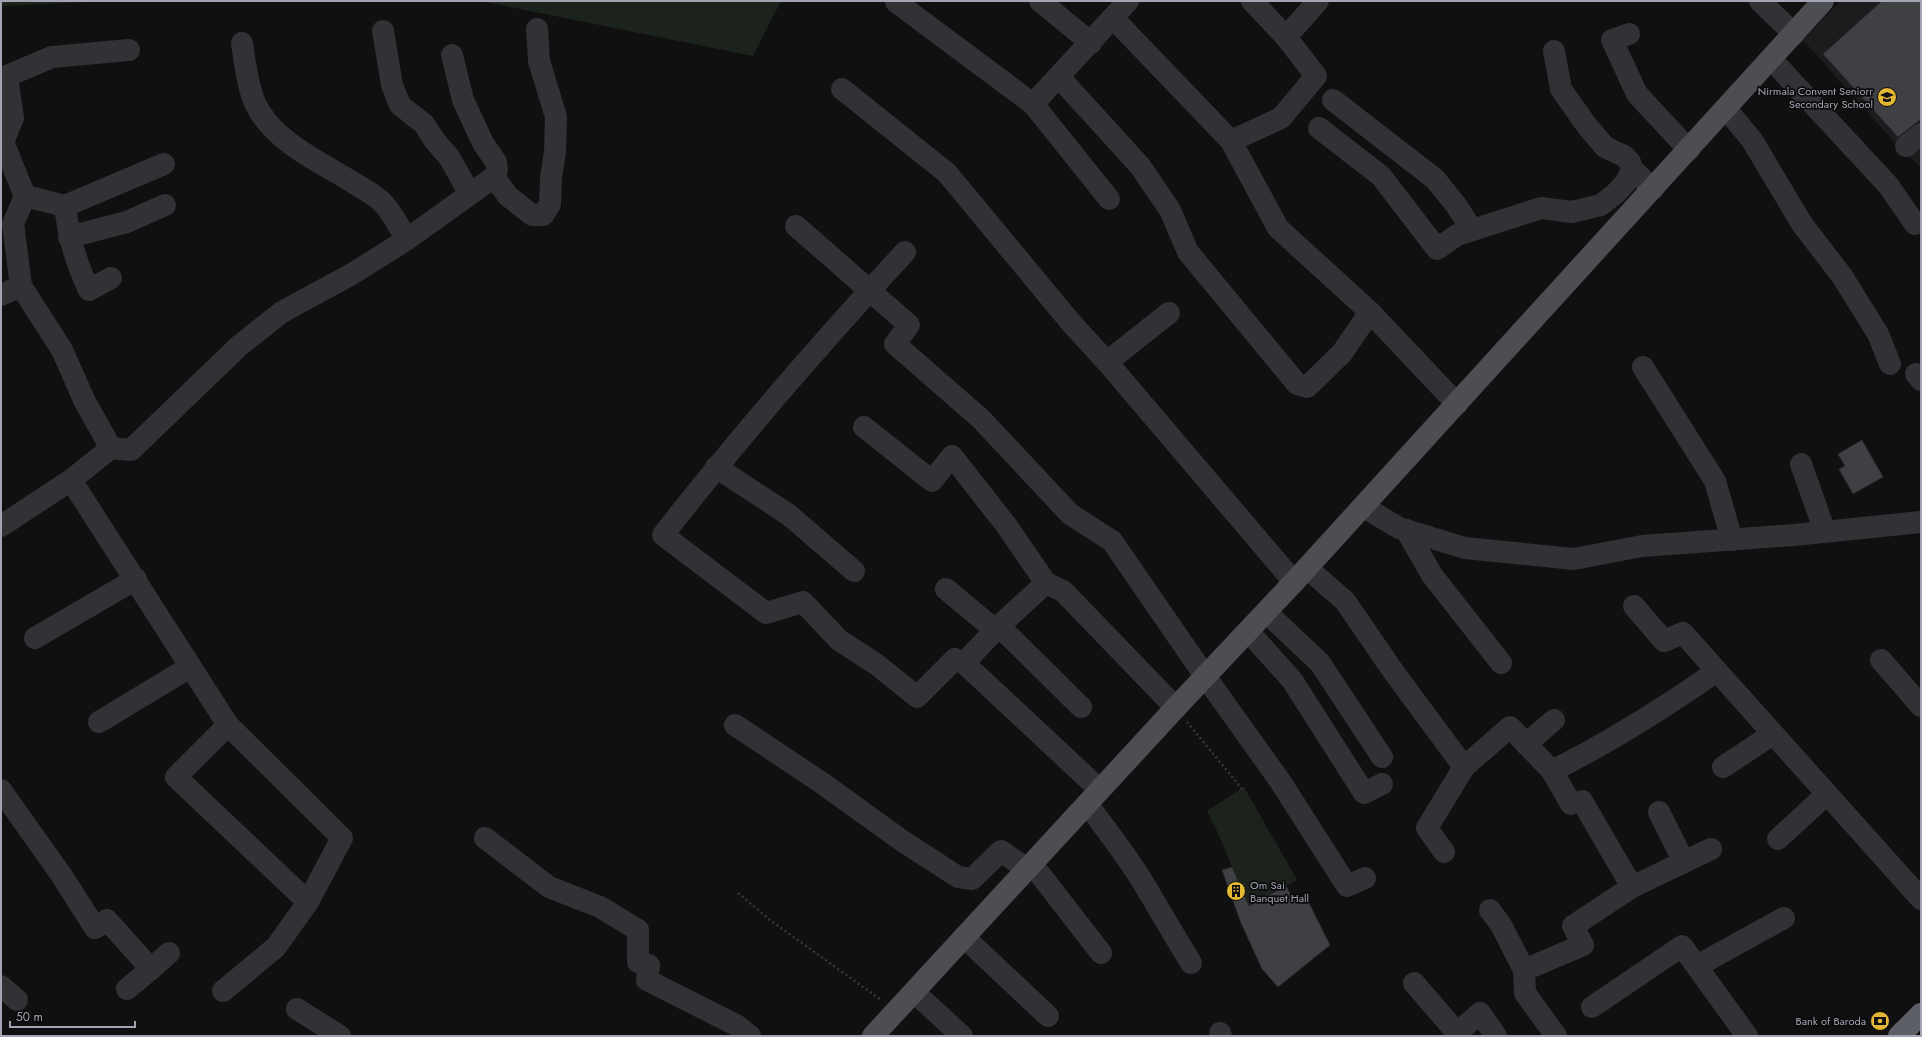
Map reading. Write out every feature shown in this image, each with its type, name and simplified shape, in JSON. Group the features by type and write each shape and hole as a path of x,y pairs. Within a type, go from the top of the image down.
{"highway":[{"path":"1899,1036 1921,1014"}],"main road":[{"path":"872,1036 1205,676 1364,507 1823,1"}],"street":[{"path":"897,1 896,2 1033,104 1109,199"},
{"path":"1040,1 1091,43"},
{"path":"1033,104 1091,43 1128,1"},
{"path":"1231,141 1281,118 1316,76 1286,37 1252,1"},
{"path":"1286,37 1318,1"},
{"path":"1760,1 1794,34"},
{"path":"1113,18 1231,141 1278,228 1370,312 1457,404"},
{"path":"494,177 508,196 532,215 543,215 550,204 556,117 539,62 537,28"},
{"path":"383,31 392,85 400,105 424,124 435,141 449,157 470,194"},
{"path":"1629,34 1612,40 1638,94 1688,150"},
{"path":"242,43 248,79 255,103 266,120 281,135 301,151 362,188 383,203 400,225 406,240"},
{"path":"111,448 85,402 62,350 21,286 13,224 25,196 2,141 14,118 7,76 52,57 129,50"},
{"path":"1554,51 1561,89 1587,126 1605,147 1624,156 1630,162 1632,170 1653,189"},
{"path":"1,526 71,480 111,448 131,450 239,346 282,312 352,274 406,240 494,177 497,170 496,162 483,142 463,100 452,55"},
{"path":"1771,59 1888,185 1915,224"},
{"path":"1059,77 1140,166 1170,210 1188,252 1296,384 1307,387 1342,353 1370,312"},
{"path":"842,89 947,173 1072,324 1301,575 1345,601 1393,671 1464,767"},
{"path":"1333,100 1435,179 1456,205 1472,230"},
{"path":"1726,109 1752,140 1802,224 1842,276 1878,334 1890,364"},
{"path":"1319,128 1381,176 1437,249 1457,235 1540,208 1572,212 1601,205 1616,193 1627,181 1632,170"},
{"path":"25,196 65,206 164,164"},
{"path":"69,237 127,222 165,205"},
{"path":"65,206 69,237 77,264 89,290 111,278"},
{"path":"796,226 909,325 895,344 985,423 1070,514 1112,541 1205,676 1280,780 1346,886 1365,878"},
{"path":"905,252 869,291 716,467 663,535 766,613 803,602 839,640 876,664 917,697 955,659 964,663 1093,797 1115,840 1143,883 1172,934 1192,963"},
{"path":"1,295 21,286"},
{"path":"1107,362 1169,313"},
{"path":"1643,367 1714,481 1732,540"},
{"path":"864,427 932,481 952,456 1006,525 1046,583 1063,591 1176,708"},
{"path":"1801,464 1825,532"},
{"path":"716,467 789,515 854,571"},
{"path":"71,480 136,578 228,725 342,838 308,902 276,947 223,991"},
{"path":"1364,507 1399,528 1465,548 1574,559 1642,546 1732,540 1921,522"},
{"path":"1406,530 1432,575 1501,663"},
{"path":"35,638 136,578"},
{"path":"964,663 997,628 1046,583"},
{"path":"946,589 997,628 1081,707"},
{"path":"1634,606 1664,641 1683,633 1921,899"},
{"path":"1266,612 1320,663 1382,757"},
{"path":"1248,631 1292,680 1364,793 1382,784"},
{"path":"1881,660 1921,706"},
{"path":"99,722 190,666"},
{"path":"1552,771 1589,752 1651,716 1717,671"},
{"path":"1526,744 1554,720"},
{"path":"228,725 176,777 308,902"},
{"path":"736,725 822,783 901,840 958,877 972,879 1001,851 1029,866 1101,953"},
{"path":"1444,852 1427,828 1464,767 1510,727 1552,771 1577,802 1632,886"},
{"path":"1724,767 1773,734"},
{"path":"1,790 62,876 95,928 107,920 151,969"},
{"path":"1778,839 1827,794"},
{"path":"1659,812 1684,862"},
{"path":"485,838 549,887 600,907 638,930 638,962 649,965 647,980 736,1025 750,1036"},
{"path":"1524,970 1583,945 1573,926 1632,886 1711,849"},
{"path":"1490,910 1501,925 1524,970 1525,993 1556,1036"},
{"path":"1697,966 1784,918"},
{"path":"964,937 1048,1016"},
{"path":"1592,1007 1682,946 1747,1036"},
{"path":"127,988 169,953"},
{"path":"1414,983 1457,1033 1480,1014 1496,1036"},
{"path":"1,986 17,1000"},
{"path":"914,992 962,1036"},
{"path":"297,1009 340,1036"}],"path":[{"path":"1176,708 1242,789"},
{"path":"738,893 770,920 829,964 897,1010"}],"shaded area":[{"path":"1,1 173,1 88,2 1,6"},
{"path":"481,1 781,1 753,56"},
{"name":"Nirmala Convent Seniorr Secondary School","path":"1840,1 1921,1 1921,167 1904,153 1803,40"},
{"path":"1244,787 1297,880 1249,906 1207,811"}],"building":[{"name":"Nirmala Convent Seniorr Secondary School","path":"1882,1 1921,1 1921,119 1898,137 1823,54"},
{"path":"1862,440 1883,477 1853,494 1839,469 1845,466 1838,454"},
{"name":"Om Sai Banquet Hall","path":"1232,867 1249,906 1286,886 1293,899 1305,895 1330,945 1278,987 1262,969 1241,923 1222,870"}],"place":[{"name":"Nirmala Convent Seniorr Secondary School","path":"1887,97"},
{"name":"Om Sai Banquet Hall","path":"1236,891"},
{"name":"Bank of Baroda","path":"1880,1021"}]}
